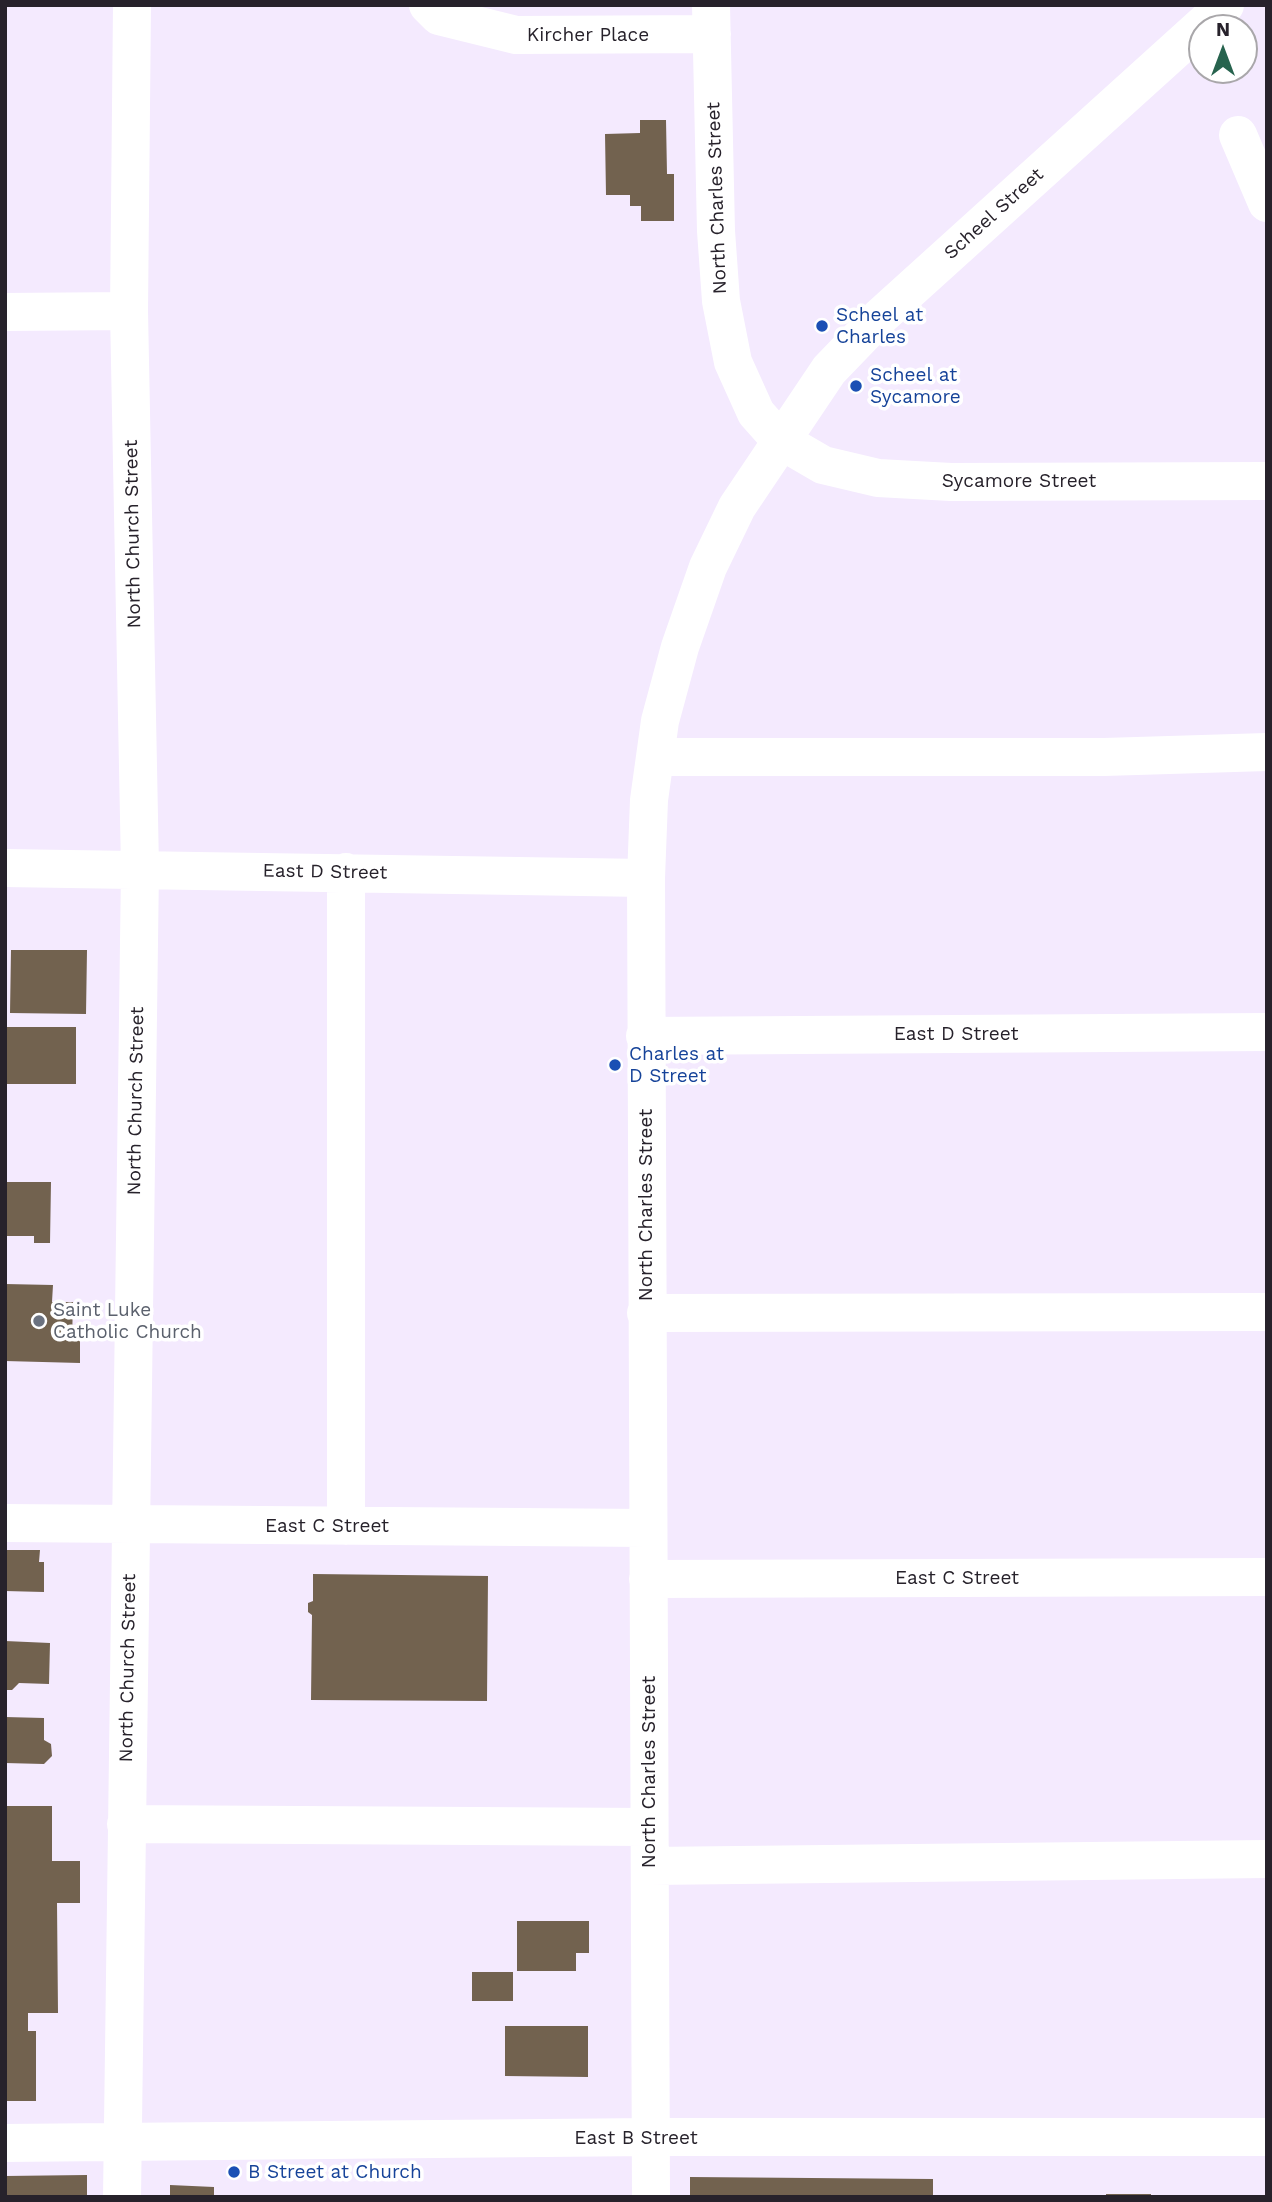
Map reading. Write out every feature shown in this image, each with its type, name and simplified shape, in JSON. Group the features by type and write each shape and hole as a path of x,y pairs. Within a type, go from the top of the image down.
{"street":[{"name":"North Church Street","path":"122,2197 129,1524 140,868 129,311 132,5"},
{"name":"Kircher Place","path":"428,5 439,16 516,35 712,20"},
{"name":"Scheel Street","path":"780,440 829,370 881,316 1225,5"},
{"name":"North Charles Street","path":"651,2197 645,1036 649,800 660,720 680,647 708,567 737,508 780,440 756,413 733,362 721,301 716,231 712,20"},
{"path":"1238,135 1267,203"},
{"path":"5,312 129,311"},
{"name":"Sycamore Street","path":"780,440 824,465 878,478 951,482 1267,481"},
{"path":"655,757 1091,757 1267,752"},
{"name":"East D Street","path":"5,867 646,878"},
{"path":"346,872 346,1526"},
{"name":"East D Street","path":"645,1036 1267,1032"},
{"path":"646,1313 1267,1312"},
{"name":"East C Street","path":"5,1523 648,1528"},
{"name":"East C Street","path":"648,1579 1267,1577"},
{"path":"126,1824 649,1827"},
{"path":"650,1866 1267,1859"},
{"name":"East B Street","path":"5,2143 651,2137 1267,2137"}],"building":[{"path":"640,120 666,120 667,174 674,174 674,221 641,221 641,206 630,206 630,195 606,195 605,134 640,133"},
{"path":"11,950 87,950 86,1014 10,1013"},
{"path":"5,1027 76,1027 76,1084 5,1084"},
{"path":"5,1182 51,1182 50,1243 34,1243 34,1236 5,1236"},
{"name":"Saint Luke Catholic Church","path":"5,1284 53,1285 52,1302 73,1302 72,1340 80,1340 80,1363 5,1361"},
{"path":"5,1550 40,1550 39,1562 44,1562 44,1592 5,1591"},
{"path":"313,1574 488,1576 487,1701 311,1700 312,1615 308,1612 308,1603 313,1601"},
{"path":"5,1641 50,1643 49,1684 19,1683 12,1690 5,1690"},
{"path":"5,1717 44,1718 44,1740 51,1744 52,1756 44,1764 5,1763"},
{"path":"5,1806 52,1806 52,1861 80,1861 80,1903 57,1903 58,2013 28,2013 28,2031 36,2031 36,2101 5,2101"},
{"path":"517,1921 589,1921 589,1953 576,1953 576,1971 517,1971"},
{"path":"472,1972 513,1972 513,2001 472,2001"},
{"path":"505,2026 588,2026 588,2077 505,2076"},
{"path":"87,2175 87,2197 5,2197 5,2176"},
{"path":"690,2177 933,2179 933,2197 690,2197"},
{"path":"170,2185 214,2187 214,2197 170,2197"},
{"path":"1106,2194 1151,2194 1151,2197 1106,2197"}],"place":[{"name":"Scheel at Charles","path":"822,326"},
{"name":"Scheel at Sycamore","path":"856,386"},
{"name":"Charles at D Street","path":"615,1065"},
{"name":"Saint Luke Catholic Church","path":"39,1321"},
{"name":"B Street at Church","path":"234,2172"}]}
